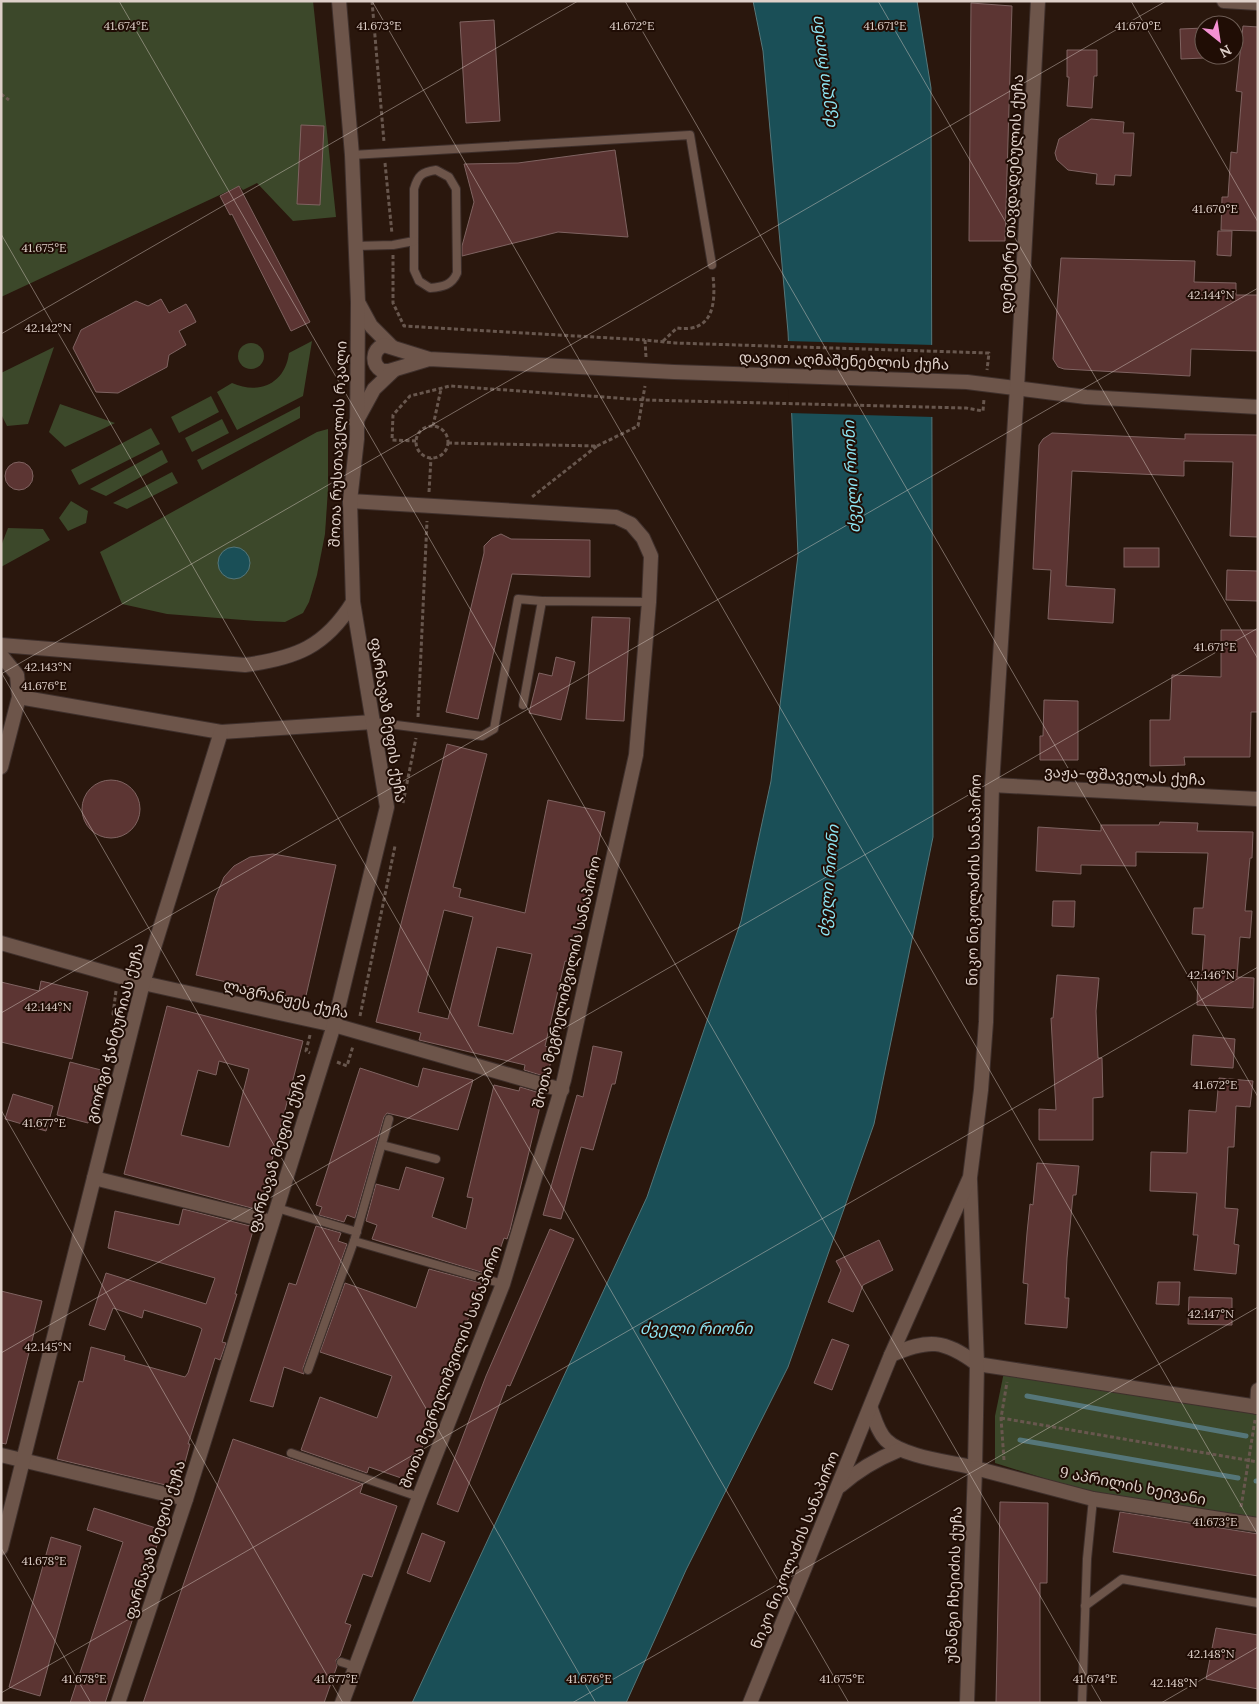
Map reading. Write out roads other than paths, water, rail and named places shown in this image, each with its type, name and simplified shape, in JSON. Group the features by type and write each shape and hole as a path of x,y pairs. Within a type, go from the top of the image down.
{"street":[{"name":"შოთა რუსთაველის რკალი","path":"339,1 352,155 358,302 357,439 350,501 353,602"},
{"name":"დემეტრე თავდადებულის ქუჩა","path":"1017,388 1038,1"},
{"path":"1224,1 1258,3"},
{"name":"დავით აღმაშენებლის ქუჩა","path":"358,302 374,331 392,347 429,359 674,372 967,382 1086,396 1258,406"},
{"path":"392,347 384,345 378,348 374,357 375,364 382,371 394,370"},
{"name":"დავით აღმაშენებლის ქუჩა","path":"356,423 374,389 394,370 429,359"},
{"name":"ნიკო ნიკოლაძის სანაპირო","path":"891,1356 970,1177 981,1090 986,1022 992,786 1017,388"},
{"name":"შოთა მეგრელიშვილის სანაპირო","path":"342,1703 357,1668 419,1497 503,1284 562,1090 636,755 650,602 650,556 643,538 631,524 616,518 350,501"},
{"path":"1,644 245,666 278,661 316,645 336,626 353,602"},
{"name":"ფარნავაზ მეფის ქუჩა","path":"118,1703 186,1499 334,1024 387,806 353,602"},
{"path":"1,655 17,675 19,697 1,767"},
{"path":"19,697 221,732 373,722"},
{"name":"გიორგი ჭანტურიას ქუჩა","path":"1,1548 143,983 221,732"},
{"name":"ვაჟა-ფშაველას ქუჩა","path":"992,786 1258,799"},
{"name":"ლაგრანჟეს ქუჩა","path":"1,943 143,983 334,1024 562,1090"},
{"path":"970,1177 977,1364 975,1468 899,1450 886,1440 877,1426 871,1409 891,1356 917,1344 938,1344 958,1350 977,1364 1009,1370 1257,1407 1258,1390"},
{"path":"94,1178 274,1215"},
{"name":"ნიკო ნიკოლაძის სანაპირო","path":"750,1703 871,1409"},
{"path":"838,1488 856,1472 876,1459 899,1450"},
{"path":"1,1455 186,1499"},
{"name":"9 აპრილის ხეივანი","path":"975,1468 1093,1499 1258,1525"},
{"name":"უშანგი ჩხეიძის ქუჩა","path":"967,1703 975,1468"}],"lane":[{"path":"352,155 690,135 712,266"},
{"path":"439,171 450,177 456,189 457,273 454,281 443,287 430,288 419,281 414,270 414,241 414,189 417,178 424,172 439,171"},
{"path":"355,246 393,245 414,241"},
{"path":"373,722 482,736 494,729 518,599 650,602"},
{"path":"523,705 542,601"},
{"path":"308,1370 357,1232 389,1118"},
{"path":"382,1145 436,1159"},
{"path":"274,1215 357,1232"},
{"path":"354,1241 503,1284"},
{"path":"291,1453 419,1497"},
{"path":"1082,1703 1087,1559 1093,1499"},
{"path":"1085,1606 1122,1579 1258,1603"},
{"path":"341,1662 357,1668"}],"water":[{"name":"ძველი რიონი","path":"753,1 917,1 931,88 933,837 874,1124 788,1367 686,1570 626,1703 412,1703 647,1197 741,921 771,781 798,555 788,332 763,51"},
{"path":"234,547 240,548 245,552 249,557 249,569 245,574 240,578 234,579 228,578 223,574 219,569 218,563 219,557 223,552 228,548"}],"waterway":[{"path":"1027,1396 1246,1436"},
{"path":"1020,1440 1238,1478"}]}
